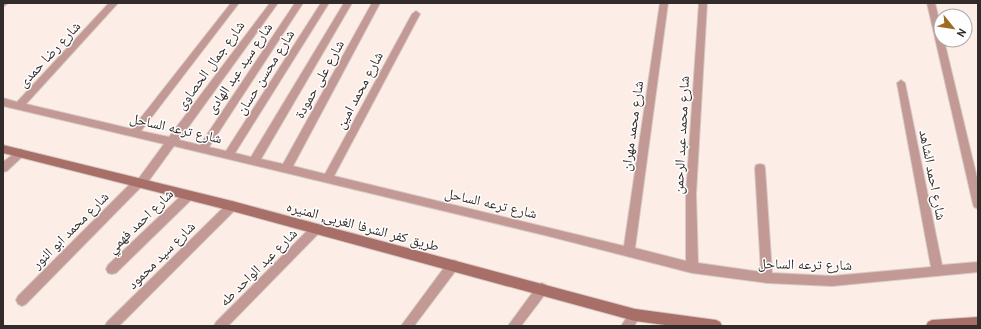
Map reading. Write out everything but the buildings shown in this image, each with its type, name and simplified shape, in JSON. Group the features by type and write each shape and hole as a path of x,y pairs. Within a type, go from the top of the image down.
{"street":[{"name":"شارع رضا حمدى","path":"20,106 114,3"},
{"path":"134,133 235,3"},
{"name":"شارع جمال الحصاوى","path":"140,183 274,3"},
{"name":"شارع سيد عبد الهادى","path":"202,149 299,3"},
{"name":"شارع محسن حسان","path":"228,155 325,3"},
{"path":"254,162 348,3"},
{"name":"شارع على حمودة","path":"286,169 376,3"},
{"name":"شارع محمد مهران","path":"629,252 664,3"},
{"name":"شارع محمد عبد الرحمن","path":"692,268 691,186 703,3"},
{"path":"931,3 978,204"},
{"name":"شارع محمد امين","path":"327,179 416,14"},
{"name":"شارع احمد الشاهد","path":"901,83 937,271"},
{"name":"شارع ترعه الساحل","path":"3,102 548,231 692,268 767,278 832,281 978,267"},
{"name":"طريق كفر الشرفا الغربى, المنيره","path":"3,149 232,206 635,315 708,326"},
{"path":"3,168 20,153"},
{"path":"760,168 767,278"},
{"name":"شارع محمد ابو النور","path":"22,300 140,183"},
{"name":"شارع احمد فهمي","path":"112,269 188,195"},
{"name":"شارع سيد محمود","path":"111,326 232,206"},
{"name":"شارع عبد الواحد طه","path":"220,326 316,229"},
{"path":"407,326 453,265"},
{"path":"514,326 542,289"},
{"path":"627,326 635,315"},
{"path":"932,326 975,324"}]}
